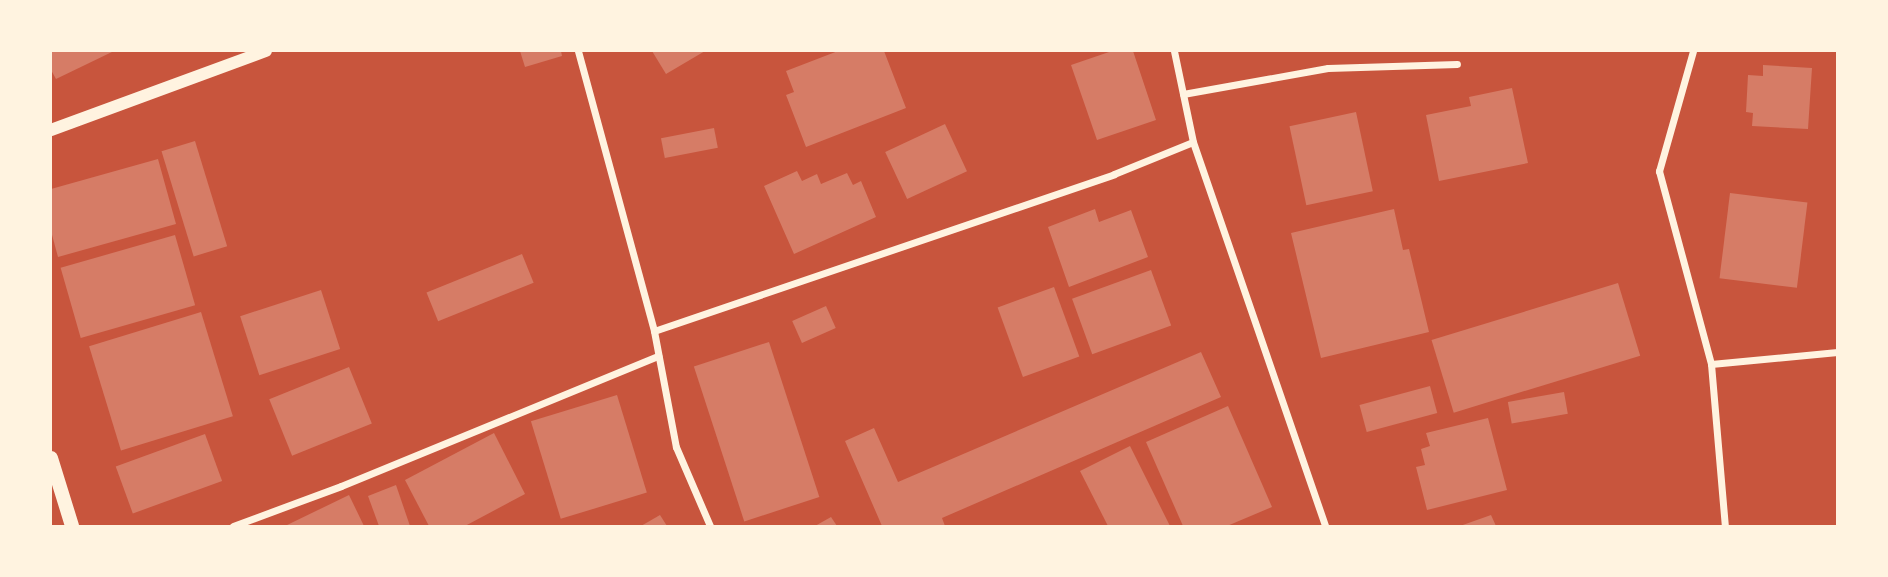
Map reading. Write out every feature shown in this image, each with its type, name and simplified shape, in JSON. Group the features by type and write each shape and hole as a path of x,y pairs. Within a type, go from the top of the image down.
{"main road":[{"path":"51,458 72,526"}],"street":[{"path":"51,130 266,51"},
{"path":"578,51 654,331 676,447 710,526"},
{"path":"1174,51 1193,142 1325,526"},
{"path":"1693,51 1659,171 1711,363 1724,526"},
{"path":"1183,94 1328,68 1457,64"},
{"path":"654,331 1114,174 1193,142"},
{"path":"1711,363 1837,352"},
{"path":"233,526 341,486 658,356"}],"building":[{"path":"51,51 114,51 56,79 51,70"},
{"path":"520,51 561,51 562,56 525,67"},
{"path":"652,51 705,51 666,74"},
{"path":"838,51 884,51 906,108 806,147 786,95 794,92 786,71"},
{"path":"1112,51 1133,51 1156,120 1097,140 1071,65"},
{"path":"1763,65 1812,68 1808,129 1752,126 1753,113 1746,112 1748,75 1763,76"},
{"path":"1512,88 1528,163 1439,181 1426,115 1471,106 1469,97"},
{"path":"1356,112 1373,191 1306,205 1289,126"},
{"path":"945,124 967,171 907,199 885,152"},
{"path":"714,128 718,148 665,158 661,138"},
{"path":"195,141 227,246 194,256 162,151"},
{"path":"158,159 176,224 58,257 51,231 51,189"},
{"path":"797,171 802,181 817,174 821,184 847,173 853,185 861,181 876,217 794,254 764,186"},
{"path":"1730,193 1807,203 1797,288 1720,278"},
{"path":"1095,209 1099,222 1131,210 1148,257 1069,287 1048,227"},
{"path":"1394,209 1403,250 1409,249 1429,332 1321,358 1291,233"},
{"path":"175,235 195,305 81,338 61,268"},
{"path":"522,254 534,283 438,321 427,293"},
{"path":"1151,270 1171,325 1092,354 1072,299"},
{"path":"1618,283 1640,356 1454,413 1432,340"},
{"path":"1054,287 1079,357 1023,377 998,308"},
{"path":"321,290 340,349 259,375 240,316"},
{"path":"826,306 836,328 802,343 792,321"},
{"path":"201,312 233,416 121,450 89,346"},
{"path":"769,342 819,497 744,521 694,366"},
{"path":"1201,352 1221,397 942,518 945,526 882,526 845,441 874,428 898,482"},
{"path":"349,367 372,424 292,456 269,399"},
{"path":"1430,386 1437,413 1367,432 1359,405"},
{"path":"1564,392 1568,414 1512,424 1508,402"},
{"path":"617,395 647,493 561,519 531,421"},
{"path":"1228,406 1272,507 1227,526 1183,526 1146,442"},
{"path":"1488,418 1507,490 1427,510 1416,467 1425,465 1421,449 1430,446 1426,433"},
{"path":"494,433 525,494 465,526 429,526 405,480"},
{"path":"205,434 222,481 133,513 116,466"},
{"path":"1130,446 1170,526 1108,526 1080,471"},
{"path":"396,485 410,526 379,526 368,496"},
{"path":"349,495 364,526 285,526"},
{"path":"660,515 667,526 641,526"},
{"path":"1491,515 1496,526 1460,526"},
{"path":"831,517 837,526 815,526"}]}
